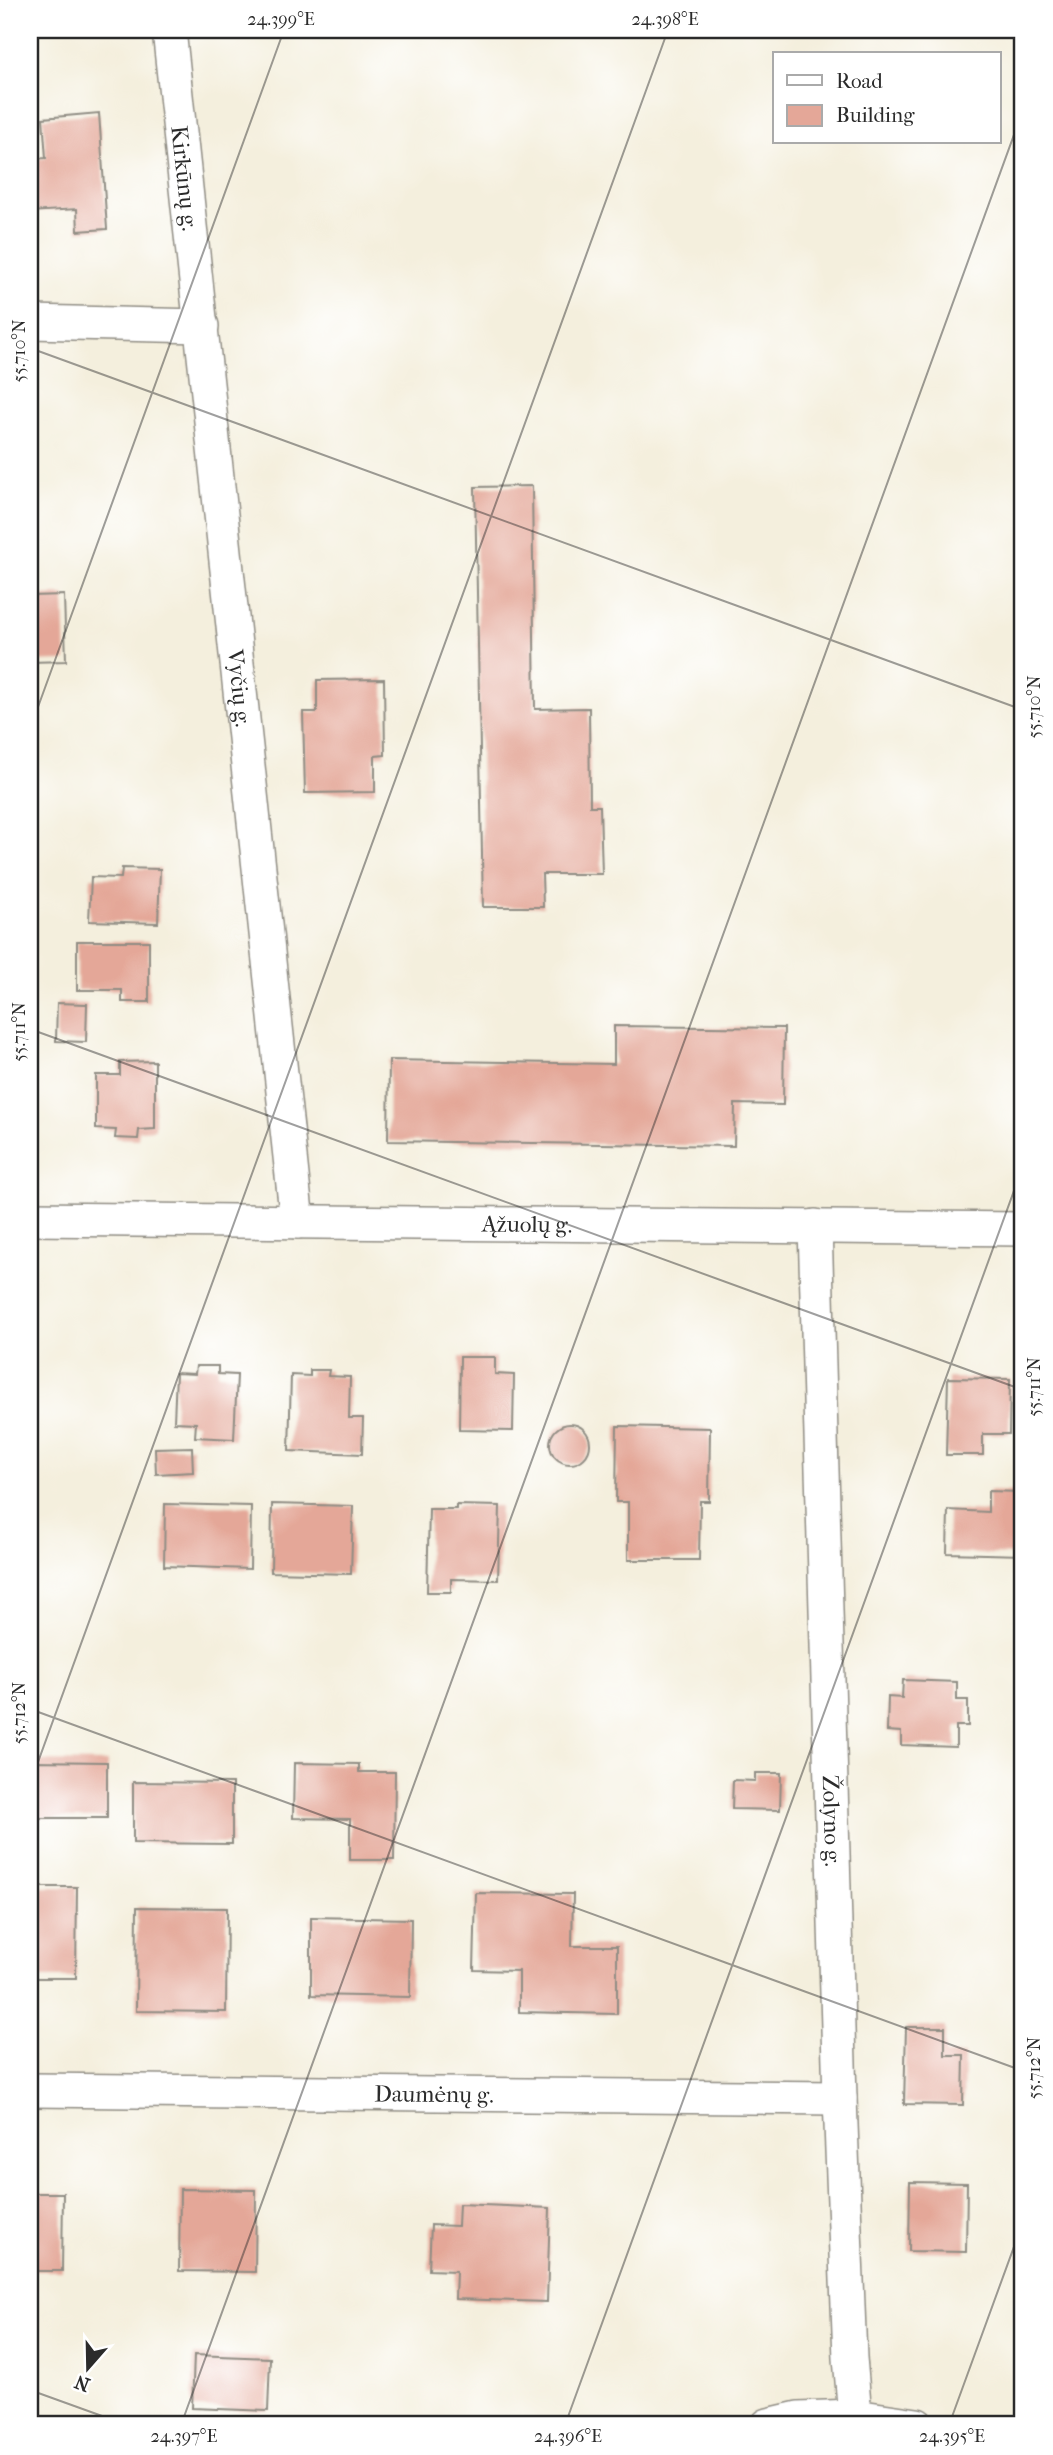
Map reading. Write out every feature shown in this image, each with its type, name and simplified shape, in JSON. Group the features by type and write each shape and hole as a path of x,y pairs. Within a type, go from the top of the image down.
{"street":[{"name":"Kirkūnų g.","path":"169,30 202,326"},
{"path":"30,321 202,326"},
{"name":"Vyčių g.","path":"202,326 297,1222"},
{"name":"Ąžuolų g.","path":"30,1219 1023,1229"},
{"name":"Žolyno g.","path":"815,1226 840,2098 850,2358 855,2416"},
{"name":"Daumėnų g.","path":"30,2090 840,2098"},
{"path":"768,2425 798,2418 855,2416 917,2425"}],"building":[{"path":"99,113 107,229 78,231 77,209 30,212 30,159 46,158 43,118"},
{"path":"532,486 535,709 589,708 590,806 600,806 602,874 542,874 543,907 483,907 475,487"},
{"path":"64,595 66,661 30,662 30,596"},
{"path":"384,679 385,755 375,756 375,792 305,793 303,712 317,712 317,680"},
{"path":"122,868 160,869 158,923 89,921 91,877 121,878"},
{"path":"77,941 149,941 149,1002 122,1002 122,990 77,990"},
{"path":"57,1003 87,1004 86,1042 56,1041"},
{"path":"614,1026 784,1028 783,1105 735,1104 734,1146 388,1141 389,1060 614,1064"},
{"path":"155,1061 155,1129 139,1130 138,1139 115,1138 116,1130 96,1129 96,1075 120,1075 120,1062"},
{"path":"30,1081 33,1081 32,1153 30,1153"},
{"path":"460,1357 495,1357 495,1374 514,1375 513,1431 459,1430"},
{"path":"196,1366 218,1366 218,1374 237,1375 234,1439 195,1437 196,1423 174,1422 176,1373 195,1374"},
{"path":"310,1370 329,1370 328,1376 350,1377 349,1418 363,1418 362,1454 289,1451 291,1375 310,1376"},
{"path":"948,1378 1010,1379 1009,1434 983,1434 983,1455 946,1455"},
{"path":"570,1424 578,1425 584,1430 589,1436 589,1452 584,1458 578,1463 570,1464 562,1463 556,1458 551,1452 550,1444 551,1436 556,1430 562,1425"},
{"path":"617,1426 710,1428 709,1501 700,1501 699,1560 628,1560 628,1502 616,1502"},
{"path":"192,1447 193,1472 156,1474 155,1448"},
{"path":"988,1491 1021,1492 1023,1555 947,1553 948,1510 988,1512"},
{"path":"165,1504 251,1506 250,1569 164,1566"},
{"path":"272,1504 353,1506 351,1574 271,1572"},
{"path":"456,1505 500,1506 498,1580 451,1579 451,1592 427,1592 429,1509 456,1509"},
{"path":"903,1680 957,1682 957,1700 968,1700 968,1726 956,1726 956,1747 901,1745 901,1732 887,1731 888,1697 902,1698"},
{"path":"30,1761 107,1762 107,1818 30,1818"},
{"path":"294,1763 359,1764 359,1772 395,1772 394,1860 350,1860 350,1819 293,1818"},
{"path":"755,1773 781,1773 780,1810 732,1809 733,1780 755,1781"},
{"path":"133,1782 232,1783 232,1844 133,1843"},
{"path":"30,1887 77,1887 76,1978 30,1978"},
{"path":"476,1893 573,1894 572,1946 617,1946 617,2014 519,2012 519,1971 474,1970"},
{"path":"137,1907 227,1908 226,2012 136,2011"},
{"path":"311,1917 411,1919 410,1997 311,1995"},
{"path":"906,2027 945,2027 945,2055 964,2055 963,2105 904,2104"},
{"path":"910,2182 967,2183 966,2252 909,2251"},
{"path":"180,2189 256,2190 255,2272 179,2271"},
{"path":"30,2193 63,2193 62,2271 30,2271"},
{"path":"459,2204 550,2208 547,2302 455,2299 456,2271 429,2270 431,2225 458,2226"},
{"path":"194,2355 270,2358 268,2411 192,2408"}]}
